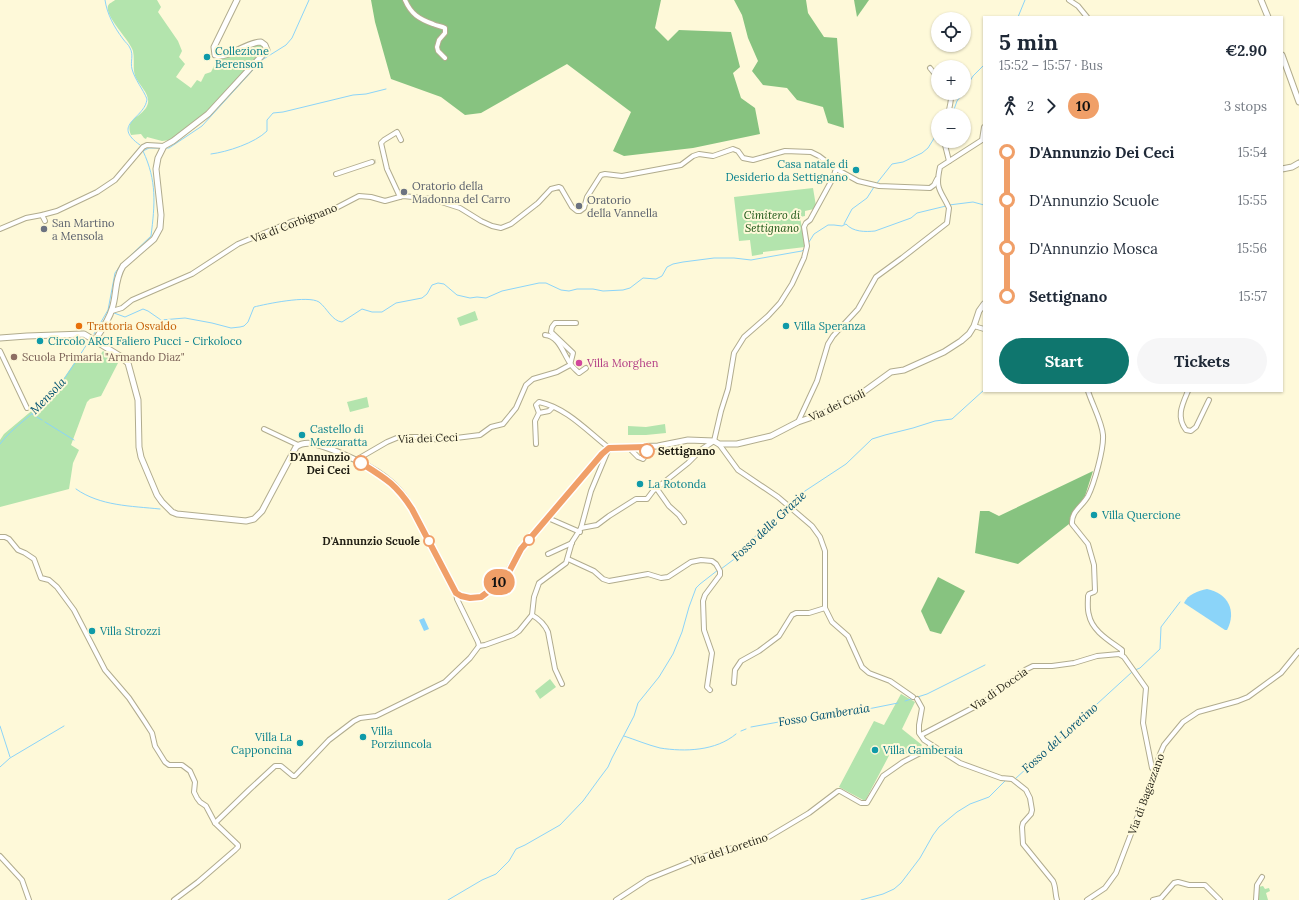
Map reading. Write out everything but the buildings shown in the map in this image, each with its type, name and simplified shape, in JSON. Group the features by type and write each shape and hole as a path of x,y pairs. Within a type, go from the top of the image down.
{"street":[{"path":"0,230 26,218 42,216 57,211 107,186 115,180 143,147 147,145 164,146 173,141 208,114 266,52 267,49 261,42 254,42 223,57 215,55 214,46 237,0"},
{"path":"406,0 412,13 432,24 445,28 445,33 439,40 437,47 438,51 445,58"},
{"path":"1069,0 1078,6 1086,16"},
{"path":"1261,0 1268,16"},
{"path":"1283,59 1299,102"},
{"path":"400,197 387,169 382,141 397,132 401,140"},
{"path":"983,134 982,140 940,167 937,179 934,185 930,188 879,186 858,181 836,169 833,178 810,220 804,227 807,246 804,258 792,284 780,303 768,316 744,337 734,353 728,389 721,411 717,443 738,470 778,497 817,531 825,551 826,608 832,622 848,636 862,667 869,673 890,681 915,698 922,708 919,725 921,736 931,745 971,768 1001,778 1012,779 1026,790 1030,798 1032,810 1031,814 1023,823 1023,844 1055,884 1057,900"},
{"path":"92,338 112,312 120,272 123,266 154,239 160,228 161,214 156,169 158,158 164,146"},
{"path":"946,148 949,162"},
{"name":"Via di Corbignano","path":"112,312 122,308 132,300 192,274 238,244 293,221 311,218 336,208 359,196 385,200 403,196 420,197 453,205 481,221 501,228 511,224 538,203 554,188 561,188 572,207 577,211 580,211 584,208 587,197 601,175 622,176 681,165 693,156 699,154 713,156 733,149 738,151 743,158 753,160 786,151 811,152 836,169"},
{"path":"378,161 384,159"},
{"path":"336,174 372,162"},
{"path":"1283,169 1292,167 1299,163"},
{"path":"798,422 817,381 828,344 833,336 858,309 876,277 947,223 949,208 941,195 937,179"},
{"path":"42,216 45,221"},
{"name":"Via dei Cioli","path":"609,448 648,446 688,440 737,444 765,438 798,422 824,413 862,393 891,372 904,370 944,352 969,334 983,305"},
{"path":"570,365 573,353 551,332 555,323 576,323"},
{"path":"974,326 983,329"},
{"path":"0,338 80,334 92,338 128,363 138,400 139,447 157,495 172,512 183,515 252,521 262,511 284,466 298,445"},
{"path":"545,335 551,336 557,341 570,365 579,373 586,368"},
{"path":"0,352 27,408"},
{"name":"Via dei Ceci","path":"356,460 387,442 399,437 420,437 440,440 480,435 491,427 503,424 516,408 526,385 533,379 557,372 570,365"},
{"path":"1088,392 1102,428 1102,445 1096,473 1089,494 1073,515 1072,524 1088,544 1094,565 1095,591 1088,596 1089,616 1095,627 1104,637 1122,650 1122,655 1146,688 1143,723 1152,768 1154,771"},
{"path":"1188,392 1180,410 1182,425 1186,430 1191,431 1196,427 1208,400"},
{"path":"536,444 535,421 539,413 536,405 539,402 548,404 564,412 609,448"},
{"path":"539,413 549,411 553,407"},
{"path":"264,429 298,445 310,443 315,444 356,460 387,479 398,488 412,509 456,593 457,600 479,646"},
{"path":"548,518 581,530 597,525 636,499 647,499 653,491 702,449 717,443"},
{"path":"628,447 638,457 643,459 647,454 648,446"},
{"path":"456,593 470,598 481,597 493,588 510,570 521,549 597,459 609,448"},
{"path":"215,823 275,766 281,766 290,775 295,776 329,740 354,721 360,718 376,716 444,682 470,658 479,646 486,645 519,631 532,615 534,597 538,585 564,565 568,559 572,543 581,530 592,491 609,448"},
{"path":"657,489 669,506 684,522"},
{"path":"0,538 6,537 18,550 34,559 40,578 49,580 58,588 74,610 105,670 129,698 145,722 152,734 155,746 165,762 169,765 182,765 190,771 195,782 194,792 197,798 206,806 215,823 236,842 238,847 198,882 174,900"},
{"path":"548,554 572,543"},
{"path":"568,559 594,571 603,579 610,581 648,574 661,578 668,577 691,562 701,560 712,561 716,564 720,575 704,595 703,601 704,630 712,653 707,687 710,690"},
{"path":"734,682 735,670 742,661 759,651 779,636 796,612 809,613 826,608"},
{"path":"532,615 538,619 548,632 553,663 562,684"},
{"name":"Via di Bagazzano","path":"1087,900 1105,888 1116,873 1164,745 1183,722 1198,712 1248,697 1281,673 1299,651"},
{"name":"Via di Doccia","path":"921,736 984,702 1021,673 1034,666 1052,666 1074,663 1097,656 1115,654 1122,655"},
{"name":"Via del Loretino","path":"616,900 655,876 705,856 767,838 809,814 838,791 861,802 867,803 883,776 904,762 928,749 931,745"},
{"path":"0,856 22,880 29,900"},
{"path":"1256,900 1258,882 1262,877"},
{"path":"1153,900 1161,898 1174,884 1178,882 1189,885 1205,885 1220,900"}],"green space":[{"path":"115,0 157,0 161,7 158,12 178,41 182,51 179,57 185,64 176,77 191,88 197,80 201,82 205,74 211,72 217,64 215,61 256,43 263,45 265,51 206,113 170,140 162,141 147,137 146,139 141,134 131,135 129,130 130,125 134,119 145,110 148,99 135,75 134,54 131,46 108,11 108,6"},
{"path":"371,0 661,0 655,28 668,41 679,30 731,32 740,67 733,73 741,98 755,108 760,134 693,148 624,156 613,151 631,112 567,64 481,113 465,115 441,97 391,79 375,22"},
{"path":"734,0 806,0 808,13 824,37 837,38 844,128 828,123 823,107 797,100 787,88 763,85 752,71 758,61 748,38 742,15"},
{"path":"854,0 869,0 857,17"},
{"name":"Cimitero di Settignano","path":"813,188 816,206 814,209 805,211 805,216 800,217 805,247 763,252 763,254 752,256 750,240 739,241 734,197"},
{"path":"475,311 478,320 460,326 457,318"},
{"path":"103,351 118,363 101,396 90,399 87,402 71,445 79,450 73,463 69,489 0,507 0,440 4,434 41,403 62,381 80,354 94,363"},
{"path":"367,397 369,407 350,412 347,402"},
{"path":"665,424 666,433 628,435 628,426 646,427"},
{"path":"1093,471 1085,496 1071,515 1069,524 1018,564 975,553 980,511 989,511 999,516"},
{"path":"938,577 965,591 941,634 930,631 921,611"},
{"path":"550,679 556,687 540,699 535,691"},
{"name":"Villa Gamberaia","path":"901,694 915,702 902,729 922,745 916,752 910,755 893,748 865,801 839,787 874,721 884,725"},
{"path":"1263,886 1265,889 1269,888 1270,891 1266,893 1268,900 1258,900 1258,887"}],"water":[{"path":"1207,589 1220,594 1229,604 1231,616 1227,630 1184,603 1191,595"},
{"path":"424,618 429,629 424,631 419,620"}],"waterway":[{"name":"Mensola","path":"105,0 111,20 129,46 132,56 132,69 147,99 145,106 129,126 128,132 140,145"},
{"path":"166,148 169,148 202,126 262,60 286,45 292,38 309,0"},
{"path":"1018,16 1025,0"},
{"path":"971,79 983,66"},
{"path":"211,154 240,146 262,135 267,131 267,120 273,113 386,89"},
{"path":"954,108 958,100"},
{"path":"877,183 892,164 903,162 922,153 931,143"},
{"name":"Mensola","path":"127,259 151,236 154,193 151,172 143,151 149,148 159,148"},
{"path":"844,224 852,209 867,198 874,187"},
{"path":"949,205 973,202 983,205"},
{"path":"809,242 814,234 828,225 842,226 846,224 852,229 856,230 875,231 911,218 917,213 946,206"},
{"path":"114,313 125,317 143,309 161,320 185,318 231,328 244,326 248,322 254,307 306,299 319,302 332,317 342,322 362,309 372,312 382,312 396,303 422,298 427,294 432,285 438,283 444,284 457,295 470,298 486,298 502,291 539,283 546,283 561,290 569,291 577,289 593,289 603,291 623,290 630,288 643,278 656,279 662,276 667,267 673,264 714,258 751,260 802,251 805,248"},
{"name":"Mensola","path":"94,334 108,310 115,273 120,266"},
{"name":"Mensola","path":"0,444 58,388 89,341"},
{"name":"Fosso delle Grazie","path":"790,504 805,491 846,464 872,439 935,421 952,419 983,391"},
{"path":"32,414 42,420"},
{"path":"45,422 74,440"},
{"path":"76,489 85,495 105,502 160,509"},
{"name":"Fosso delle Grazie","path":"721,569 737,557 743,548 750,543 758,533 775,520 788,507"},
{"path":"448,900 482,880 496,874 509,861 516,849 560,825 583,801 608,767 634,716 638,703 659,677 673,654 682,632 696,588 718,570"},
{"path":"1135,670 1140,668 1160,649 1161,627 1180,602"},
{"name":"Fosso Gamberaia","path":"905,701 927,694 985,665"},
{"name":"Fosso del Loretino","path":"1015,779 1132,672"},
{"name":"Fosso Gamberaia","path":"751,727 812,716 851,712 858,709 868,709 898,703"},
{"path":"0,726 10,757"},
{"path":"0,767 10,758 64,726"},
{"name":"Fosso Gamberaia","path":"741,731 746,729"},
{"name":"Fosso Gamberaia","path":"624,736 660,748 690,750 719,744 736,734"},
{"name":"Fosso del Loretino","path":"861,900 883,894 894,889 901,883 920,858 939,827 957,812 970,804 989,797 1006,780"}],"tunnel":[{"path":"372,162 378,161"}],"bus line":[{"name":"10","path":"361,463 387,479 398,488 412,509 456,593 470,598 481,597 505,576 510,570 521,549 576,483 609,448 646,447 647,451"}],"place":[{"name":"Collezione Berenson","path":"207,57"},
{"name":"Casa natale di Desiderio da Settignano","path":"856,170"},
{"name":"Oratorio della Madonna del Carro","path":"404,192"},
{"name":"Oratorio della Vannella","path":"579,206"},
{"name":"San Martino a Mensola","path":"44,229"},
{"name":"Trattoria Osvaldo","path":"79,326"},
{"name":"Villa Speranza","path":"786,326"},
{"name":"Circolo ARCI Faliero Pucci - Cirkoloco","path":"40,341"},
{"name":"Scuola Primaria \"Armando Diaz\"","path":"14,357"},
{"name":"Villa Morghen","path":"579,363"},
{"name":"Castello di Mezzaratta","path":"302,435"},
{"name":"Settignano","path":"647,451"},
{"name":"D'Annunzio Dei Ceci","path":"361,463"},
{"name":"La Rotonda","path":"640,484"},
{"name":"Villa Quercione","path":"1094,515"},
{"name":"D'Annunzio Scuole","path":"429,541"},
{"name":"Villa Strozzi","path":"92,631"},
{"name":"Villa Porziuncola","path":"363,737"},
{"name":"Villa La Capponcina","path":"300,743"},
{"name":"Villa Gamberaia","path":"875,750"}]}
